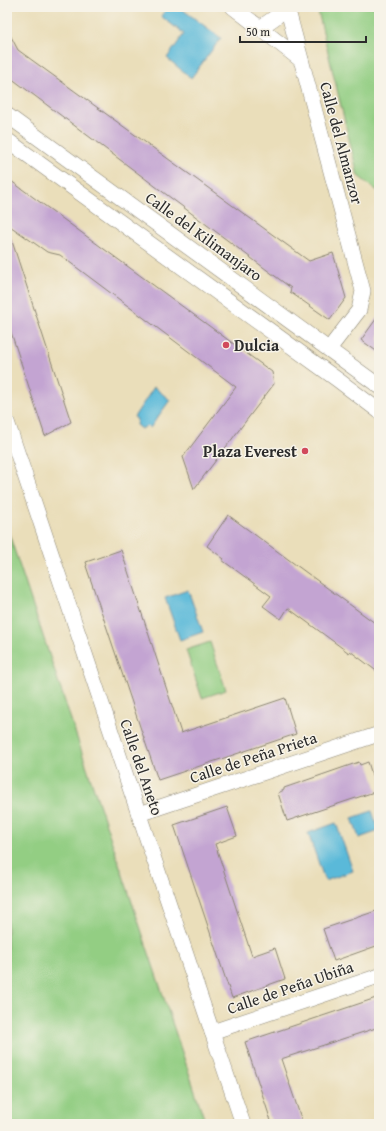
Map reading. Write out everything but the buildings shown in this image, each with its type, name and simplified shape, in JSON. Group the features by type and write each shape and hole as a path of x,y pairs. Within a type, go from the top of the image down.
{"street":[{"path":"233,7 301,60"},
{"path":"260,28 277,16 281,7"},
{"name":"Calle del Almanzor","path":"287,7 363,291 359,310 329,349"},
{"name":"Calle del Kilimanjaro","path":"7,115 379,386"},
{"path":"7,140 379,411"},
{"name":"Calle del Aneto","path":"7,422 243,1124"},
{"name":"Calle de Peña Prieta","path":"139,814 379,734"},
{"name":"Calle de Peña Ubiña","path":"212,1032 379,976"}],"green space":[{"path":"317,7 379,7 379,192 358,176"},
{"path":"7,528 206,1124 7,1124"},
{"path":"210,642 226,690 202,698 186,650"}],"water":[{"path":"168,7 179,7 221,38 191,78 167,58 184,34 161,16"},
{"path":"154,387 170,400 150,428 147,426 141,429 136,425 137,419 134,417"},
{"path":"188,590 203,632 180,640 165,598"},
{"path":"372,811 379,831 359,838 352,818"},
{"path":"336,823 353,871 325,881 308,833"}],"place":[{"name":"Dulcia","path":"226,345"},
{"name":"Plaza Everest","path":"305,451"}]}
